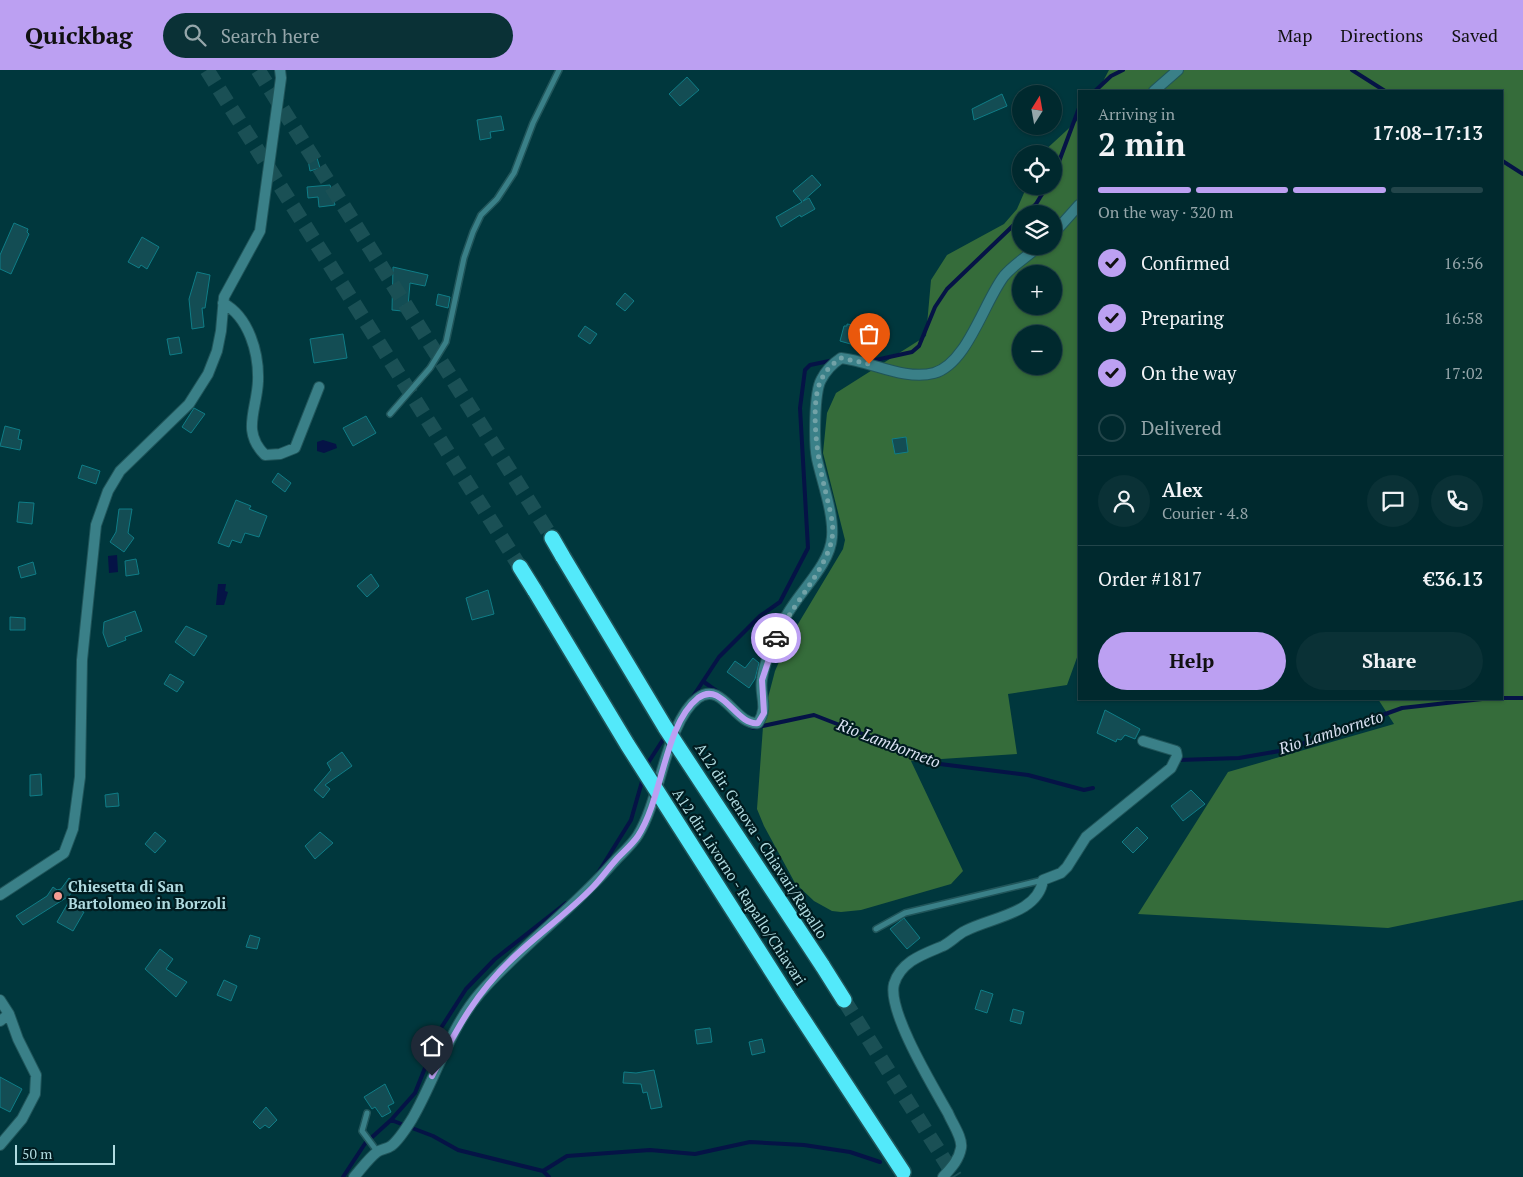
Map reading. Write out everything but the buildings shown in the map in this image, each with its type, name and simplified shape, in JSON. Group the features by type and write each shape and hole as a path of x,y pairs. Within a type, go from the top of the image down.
{"highway":[{"name":"A12 dir. Genova - Chiavari/Rapallo","path":"552,538 665,727 844,1000"},
{"name":"A12 dir. Livorno - Rapallo/Chiavari","path":"520,567 627,744 903,1172"}],"street":[{"path":"0,896 64,853 73,829 80,777 82,660 96,525 108,491 120,471 189,404 208,374 218,344 224,298 260,231 281,78 280,70"},
{"path":"1155,90 1178,70"},
{"path":"1062,224 1078,206"},
{"path":"354,1177 377,1151 391,1146 412,1120 463,1016 479,994 513,958 593,887 637,837 647,819 679,722 698,698 708,694 718,696 742,720 751,724 758,723 764,713 762,680 772,648 785,618 824,561 832,538 828,506 817,456 815,416 820,382 829,367 841,358 856,359 895,372 934,373 952,363 967,342 993,292 1006,275 1029,255"},
{"path":"223,303 232,308 243,320 253,346 258,381 252,413 252,436 256,446 265,455 280,454 295,448 319,387"},
{"path":"943,1177 957,1161 962,1146 956,1129 911,1044 898,1010 894,995 894,984 913,959 928,950 944,945 965,931 1023,908 1042,892 1043,880 1061,873 1067,867 1086,837 1171,768 1177,756 1176,752 1143,741"},
{"path":"0,1000 9,1014 36,1075 35,1094 22,1119 0,1145"},
{"path":"0,1021 9,1014"}],"lane":[{"path":"390,414 430,368 446,342 464,258 473,232 481,215 497,200 514,173 533,123 558,70"},
{"path":"876,929 905,913 1043,880"},
{"path":"367,1114 362,1131 377,1151"}],"green space":[{"path":"1109,70 1523,70 1523,900 1388,928 1138,914 1228,772 1394,724 1379,700 1503,700 1503,90 1099,90"},
{"path":"1078,120 1078,655 1067,685 1008,694 1017,754 911,761 963,871 951,884 861,910 832,911 814,901 795,883 764,826 757,809 764,713 775,671 789,639 843,549 845,540 823,453 827,413 836,393 926,336 931,280 947,255 1004,224 1012,215 1012,255 1062,255 1062,205 1019,205 1023,195 1062,195 1062,145 1051,145"}],"shaded area":[{"path":"323,440 336,444 337,448 324,453 317,451 317,442"},
{"path":"117,555 118,572 109,573 108,556"},
{"path":"218,584 226,584 225,591 228,592 224,605 216,605"}],"waterway":[{"path":"1096,90 1111,76 1123,70"},
{"path":"1352,70 1383,90"},
{"path":"1062,154 1078,111"},
{"path":"1503,161 1523,174"},
{"path":"1035,205 1042,195"},
{"path":"871,361 912,352 919,346 935,307 947,289 1012,227"},
{"path":"692,698 719,657 760,616 780,602 808,548 800,408 805,370 810,365 834,360"},
{"name":"Rio Lamborneto","path":"704,682 718,692"},
{"name":"Rio Lamborneto","path":"1503,698 1523,698"},
{"name":"Rio Lamborneto","path":"1179,760 1239,758 1285,750 1402,708 1473,700"},
{"name":"Rio Lamborneto","path":"747,725 753,728 814,715 940,764 1028,775 1084,790 1093,788"},
{"path":"646,766 666,735"},
{"path":"598,873 631,820 643,778"},
{"path":"370,1139 391,1120 415,1093 441,1028 466,989 495,959 566,903"},
{"path":"391,1120 433,1136 458,1150 543,1171 549,1177"},
{"path":"343,1177 366,1142"},
{"path":"543,1171 567,1156 650,1150 695,1154 750,1142 804,1145 850,1152 880,1162"}],"tunnel":[{"path":"207,70 520,567"},
{"path":"258,70 552,538"},
{"path":"844,1000 955,1177"}],"way so far":[{"path":"776,638 785,618 824,561 832,538 828,506 817,456 815,416 820,382 829,367 841,358 856,359 869,364"}],"place":[{"name":"Chiesetta di San Bartolomeo in Borzoli","path":"58,896"}],"route":[{"path":"432,1076 463,1016 479,994 513,958 593,887 637,837 647,819 679,722 698,698 708,694 718,696 742,720 751,724 758,723 764,713 762,680 776,638"}]}
